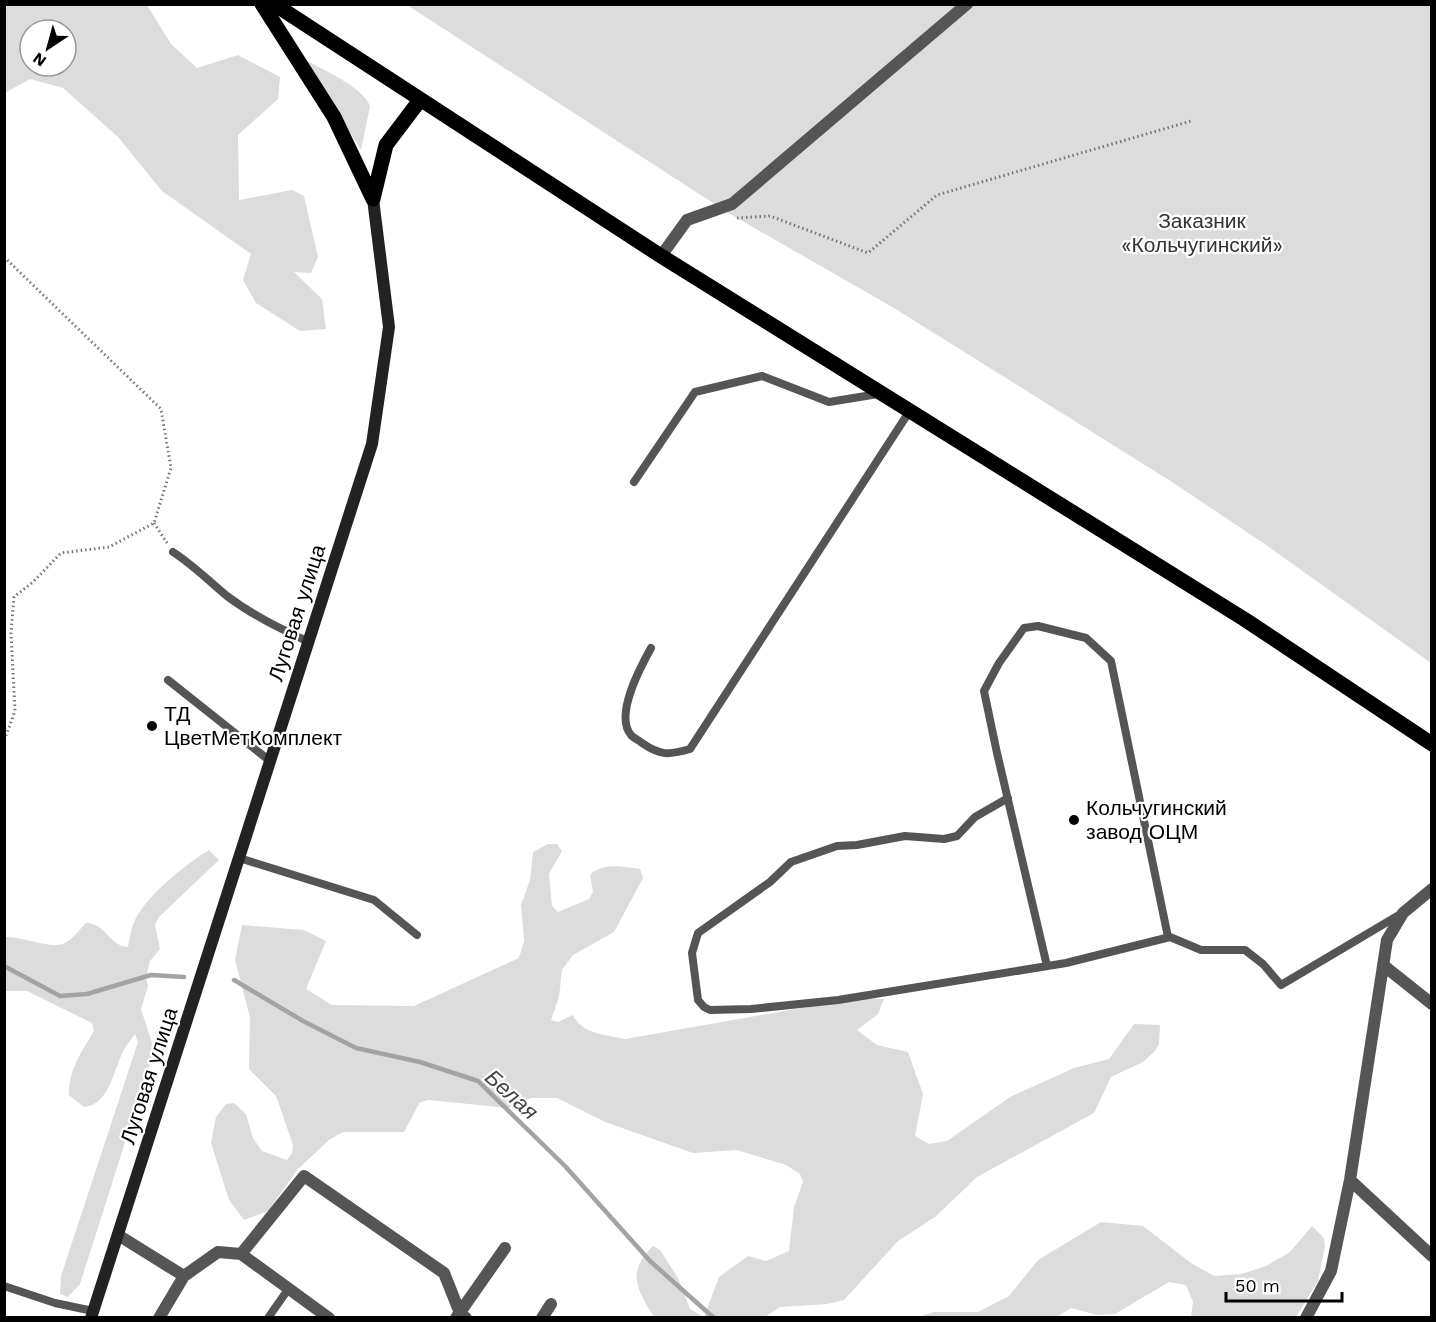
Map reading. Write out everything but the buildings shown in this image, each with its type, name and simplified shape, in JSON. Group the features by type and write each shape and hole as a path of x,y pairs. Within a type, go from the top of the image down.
{"main road":[{"path":"262,4 334,117 373,199"},
{"path":"274,4 661,256 1244,620 1431,744"},
{"path":"373,199 386,145 420,100"}],"street":[{"path":"661,256 687,220 732,204 968,4"},
{"name":"Луговая улица","path":"92,1314 372,444 389,327 373,199"},
{"path":"1306,1317 1331,1270 1350,1180 1387,940 1403,913 1431,889"},
{"path":"1383,965 1431,1004"},
{"path":"241,1254 304,1176 444,1273 460,1316"},
{"path":"1350,1180 1431,1256"},
{"path":"118,1235 184,1276"},
{"path":"460,1316 505,1248"},
{"path":"159,1317 184,1276 218,1252 241,1254 329,1317"},
{"path":"542,1317 551,1304"}],"lane":[{"path":"634,482 695,392 762,376 829,402 881,394"},
{"path":"651,648 641,666 629,698 625,719 630,734 654,751 670,755 690,749 909,412"},
{"path":"173,552 191,564 229,597 274,625 309,642"},
{"path":"1047,966 984,690 999,663 1024,628 1038,626 1086,638 1111,661 1168,937"},
{"path":"168,680 270,761"},
{"path":"1008,798 975,817 957,836 944,840 905,836 857,845 837,846 791,862 770,882 698,933 692,953 698,1000 710,1010 762,1008 838,1000 1066,963 1168,937 1201,950 1245,950 1263,964 1281,985 1403,913"},
{"path":"239,858 374,900 417,935"},
{"path":"4,1286 92,1314"},
{"path":"268,1317 289,1288"}],"path":[{"path":"735,218 770,216 868,254 937,195 1191,121"},
{"path":"4,257 161,409 171,468 154,523 109,547 61,553 33,582 14,597 11,633 15,711 4,741"},
{"path":"154,523 173,552"}],"green space":[{"path":"5,4 147,5 171,44 197,68 238,55 280,77 278,99 238,135 239,200 292,190 304,196 318,257 311,273 294,272 322,299 326,329 300,331 256,303 243,280 251,254 162,191 118,137 63,88 30,79 5,93"},
{"name":"Заказник «Кольчугинский»","path":"407,5 1431,5 1431,663 1269,547 1172,482 894,308 730,214"},
{"path":"304,59 351,85 366,99 370,106 361,150"},
{"path":"548,844 557,844 562,851 549,874 552,906 558,912 589,899 593,892 590,875 601,868 613,866 640,869 643,878 614,932 573,955 562,970 559,997 551,1020 558,1022 573,1015 588,1030 625,1039 858,998 884,999 878,1014 857,1030 877,1045 908,1052 923,1094 915,1136 929,1144 947,1141 1010,1097 1074,1068 1109,1059 1134,1024 1160,1025 1159,1044 1143,1062 1111,1077 1094,1113 977,1177 935,1217 898,1241 844,1300 827,1304 780,1307 765,1317 704,1317 719,1277 748,1256 766,1261 789,1251 794,1207 803,1182 800,1174 786,1165 737,1150 693,1153 605,1122 557,1098 531,1098 508,1108 429,1100 420,1102 404,1132 343,1132 329,1140 298,1169 268,1211 244,1220 229,1200 211,1143 216,1117 226,1104 234,1103 246,1114 253,1138 262,1151 287,1160 292,1153 293,1145 276,1096 249,1069 250,1018 235,960 242,925 304,930 326,941 306,989 332,1005 414,1006 519,958 524,941 521,905 530,880 533,852"},
{"path":"209,850 219,860 159,917 155,925 160,949 150,961 146,978 148,986 141,1009 152,1043 151,1061 80,1284 68,1297 60,1294 61,1276 138,1042 135,1034 122,1054 106,1092 93,1105 84,1107 69,1095 69,1086 77,1062 94,1031 92,1023 27,991 5,991 5,937 60,945 71,939 86,923 99,927 116,943 128,947 134,923 148,900 189,863"},
{"path":"1101,1222 1143,1226 1191,1263 1214,1276 1241,1274 1266,1266 1290,1252 1312,1226 1324,1238 1325,1246 1318,1281 1296,1317 1191,1317 1193,1302 1186,1285 1169,1282 1115,1314 1097,1315 1071,1308 1057,1317 918,1317 934,1312 978,1312 1009,1296 1038,1260"},
{"path":"653,1246 660,1250 678,1278 690,1309 704,1317 654,1317 639,1290 637,1281 639,1264"}],"waterway":[{"name":"Белая","path":"4,966 60,996 87,994 151,975 184,977"},
{"name":"Белая","path":"234,980 303,1021 356,1048 420,1062 478,1081 565,1166 650,1261 714,1318"}],"place":[{"name":"ТД ЦветМетКомплект","path":"152,726"},
{"name":"Кольчугинский завод ОЦМ","path":"1074,820"}]}
